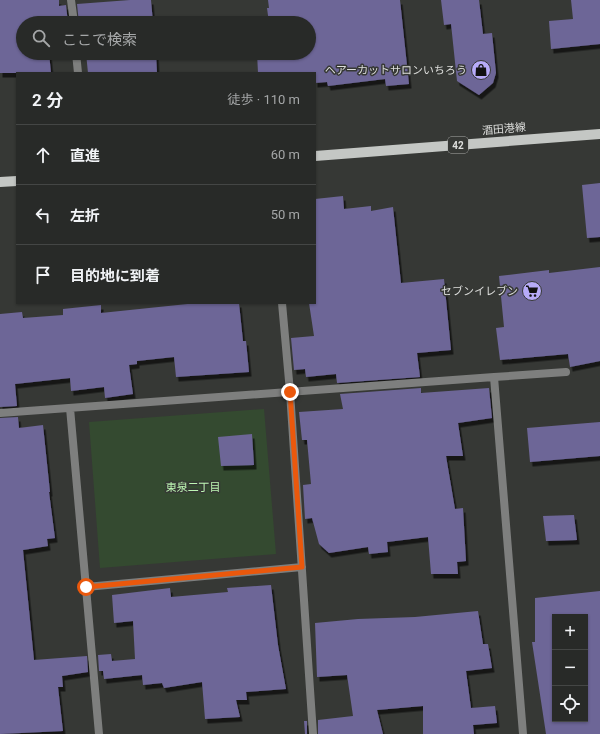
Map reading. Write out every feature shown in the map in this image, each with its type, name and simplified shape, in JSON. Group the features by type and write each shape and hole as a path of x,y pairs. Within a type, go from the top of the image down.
{"main road":[{"name":"酒田港線","path":"316,156 600,134"},
{"path":"0,182 16,181"}],"street":[{"path":"71,0 73,16"},
{"path":"77,60 78,72"},
{"path":"282,304 290,392 313,734"},
{"path":"0,413 566,372"},
{"path":"494,377 523,734"},
{"path":"70,408 99,734"},
{"path":"86,587 302,567"}],"green space":[{"name":"東泉二丁目","path":"264,409 276,554 100,568 89,422"}],"building":[{"path":"0,0 59,0 59,6 66,5 67,16 16,16 16,60 50,60 51,72 0,73"},
{"path":"151,0 152,16 78,16 77,4"},
{"path":"268,0 400,0 409,84 386,86 385,79 328,86 327,82 316,83 316,72 258,72 257,60 316,60 316,16 268,16 267,8 269,8"},
{"path":"441,0 479,0 483,34 492,33 496,73 493,83 479,95 457,81 451,24 444,25"},
{"path":"571,0 600,0 600,44 551,49 549,21 573,19"},
{"path":"87,60 156,60 157,72 88,72"},
{"path":"600,183 600,237 587,238 582,185"},
{"path":"343,196 344,209 371,206 371,211 393,207 401,283 444,279 451,350 417,353 420,377 337,383 336,374 306,377 305,369 294,370 291,338 314,336 309,304 316,304 316,199"},
{"path":"600,267 600,361 570,367 568,354 500,360 496,328 504,327 499,276 549,270 549,273"},
{"path":"187,304 239,304 243,341 246,341 249,372 176,377 174,357 137,361 137,364 129,365 133,394 105,398 104,387 71,391 70,378 15,384 17,406 0,407 0,314 22,312 23,318 63,315 63,309 101,305 101,313"},
{"path":"421,388 421,393 489,388 492,418 458,423 463,456 446,456 455,509 463,508 466,561 457,562 458,574 431,574 428,537 387,542 388,552 369,554 368,547 329,553 319,544 312,518 305,519 303,485 311,484 307,440 302,440 299,412 343,409 340,394"},
{"path":"18,417 19,428 43,425 55,538 47,539 48,546 23,550 34,660 87,656 88,672 62,676 63,687 58,687 63,731 0,734 0,418"},
{"path":"600,422 600,456 530,462 527,428"},
{"path":"252,434 254,465 221,466 218,437"},
{"path":"574,515 577,540 546,541 543,516"},
{"path":"271,585 278,645 286,689 246,692 247,700 236,700 240,717 205,719 202,682 164,688 162,683 143,685 142,675 104,679 103,671 99,671 98,655 111,654 112,661 135,659 133,621 114,623 112,595 170,588 171,597 228,592 227,588"},
{"path":"600,591 600,734 546,734 532,642 535,642 535,598"},
{"path":"478,611 483,644 488,644 492,668 466,671 471,708 495,706 497,723 473,725 474,734 423,734 423,706 377,710 383,734 318,734 318,720 353,716 347,675 317,677 315,623 358,619 415,617"},
{"path":"304,721 307,721 307,734 305,734"}],"place":[{"name":"ヘアーカットサロンいちろう","path":"481,70"},
{"name":"セブンイレブン","path":"532,291"}],"route":[{"path":"86,587 302,567 290,392"}]}
